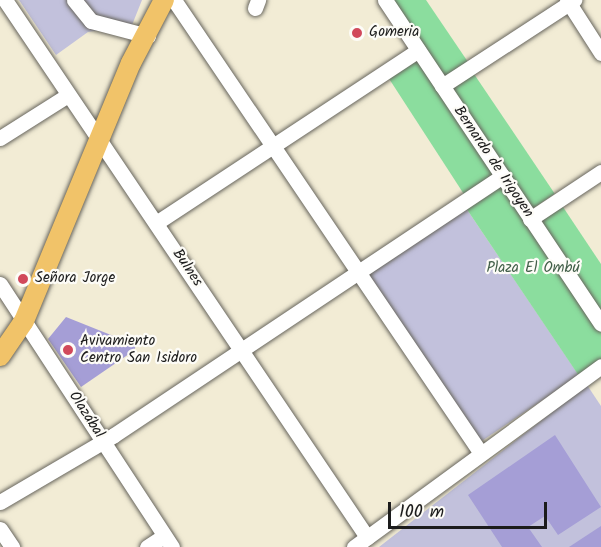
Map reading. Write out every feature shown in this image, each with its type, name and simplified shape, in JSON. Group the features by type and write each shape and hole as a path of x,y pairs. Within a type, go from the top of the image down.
{"main road":[{"path":"0,356 24,321 105,148 131,63 148,36 164,0"}],"street":[{"name":"Bulnes","path":"5,0 367,537"},
{"path":"74,0 92,21 148,36"},
{"path":"174,0 480,452"},
{"name":"Bernardo de Irigoyen","path":"385,0 601,324"},
{"path":"442,86 570,1 601,53"},
{"path":"156,223 418,50"},
{"path":"0,138 68,95"},
{"path":"530,219 601,172"},
{"path":"0,502 103,442 502,176"},
{"name":"Olazábal","path":"0,284 168,541"},
{"path":"354,547 480,452 601,366"},
{"path":"0,529 12,547"},
{"path":"147,547 168,541"}],"shaded area":[{"path":"19,0 142,0 132,25 88,32 56,55"},
{"path":"466,208 579,375 480,442 367,275"},
{"path":"587,385 601,406 601,547 379,547"}],"green space":[{"path":"391,0 426,0 468,62 444,78"},
{"path":"416,56 493,175 464,194 387,75"},
{"path":"472,71 555,194 531,210 448,87"},
{"name":"Plaza El Ombú","path":"501,182 601,330 601,362 579,376 466,208"},
{"path":"561,204 601,264 601,316 537,220"}],"building":[{"path":"66,317 136,345 132,358 129,354 81,387 48,339"},
{"path":"555,435 601,507 558,535 545,516 528,527 542,547 502,547 468,495"},
{"path":"601,526 601,547 569,547"}],"place":[{"name":"Gomeria","path":"357,33"},
{"name":"Señora Jorge","path":"23,279"},
{"name":"Avivamiento Centro San Isidoro","path":"68,350"}]}
